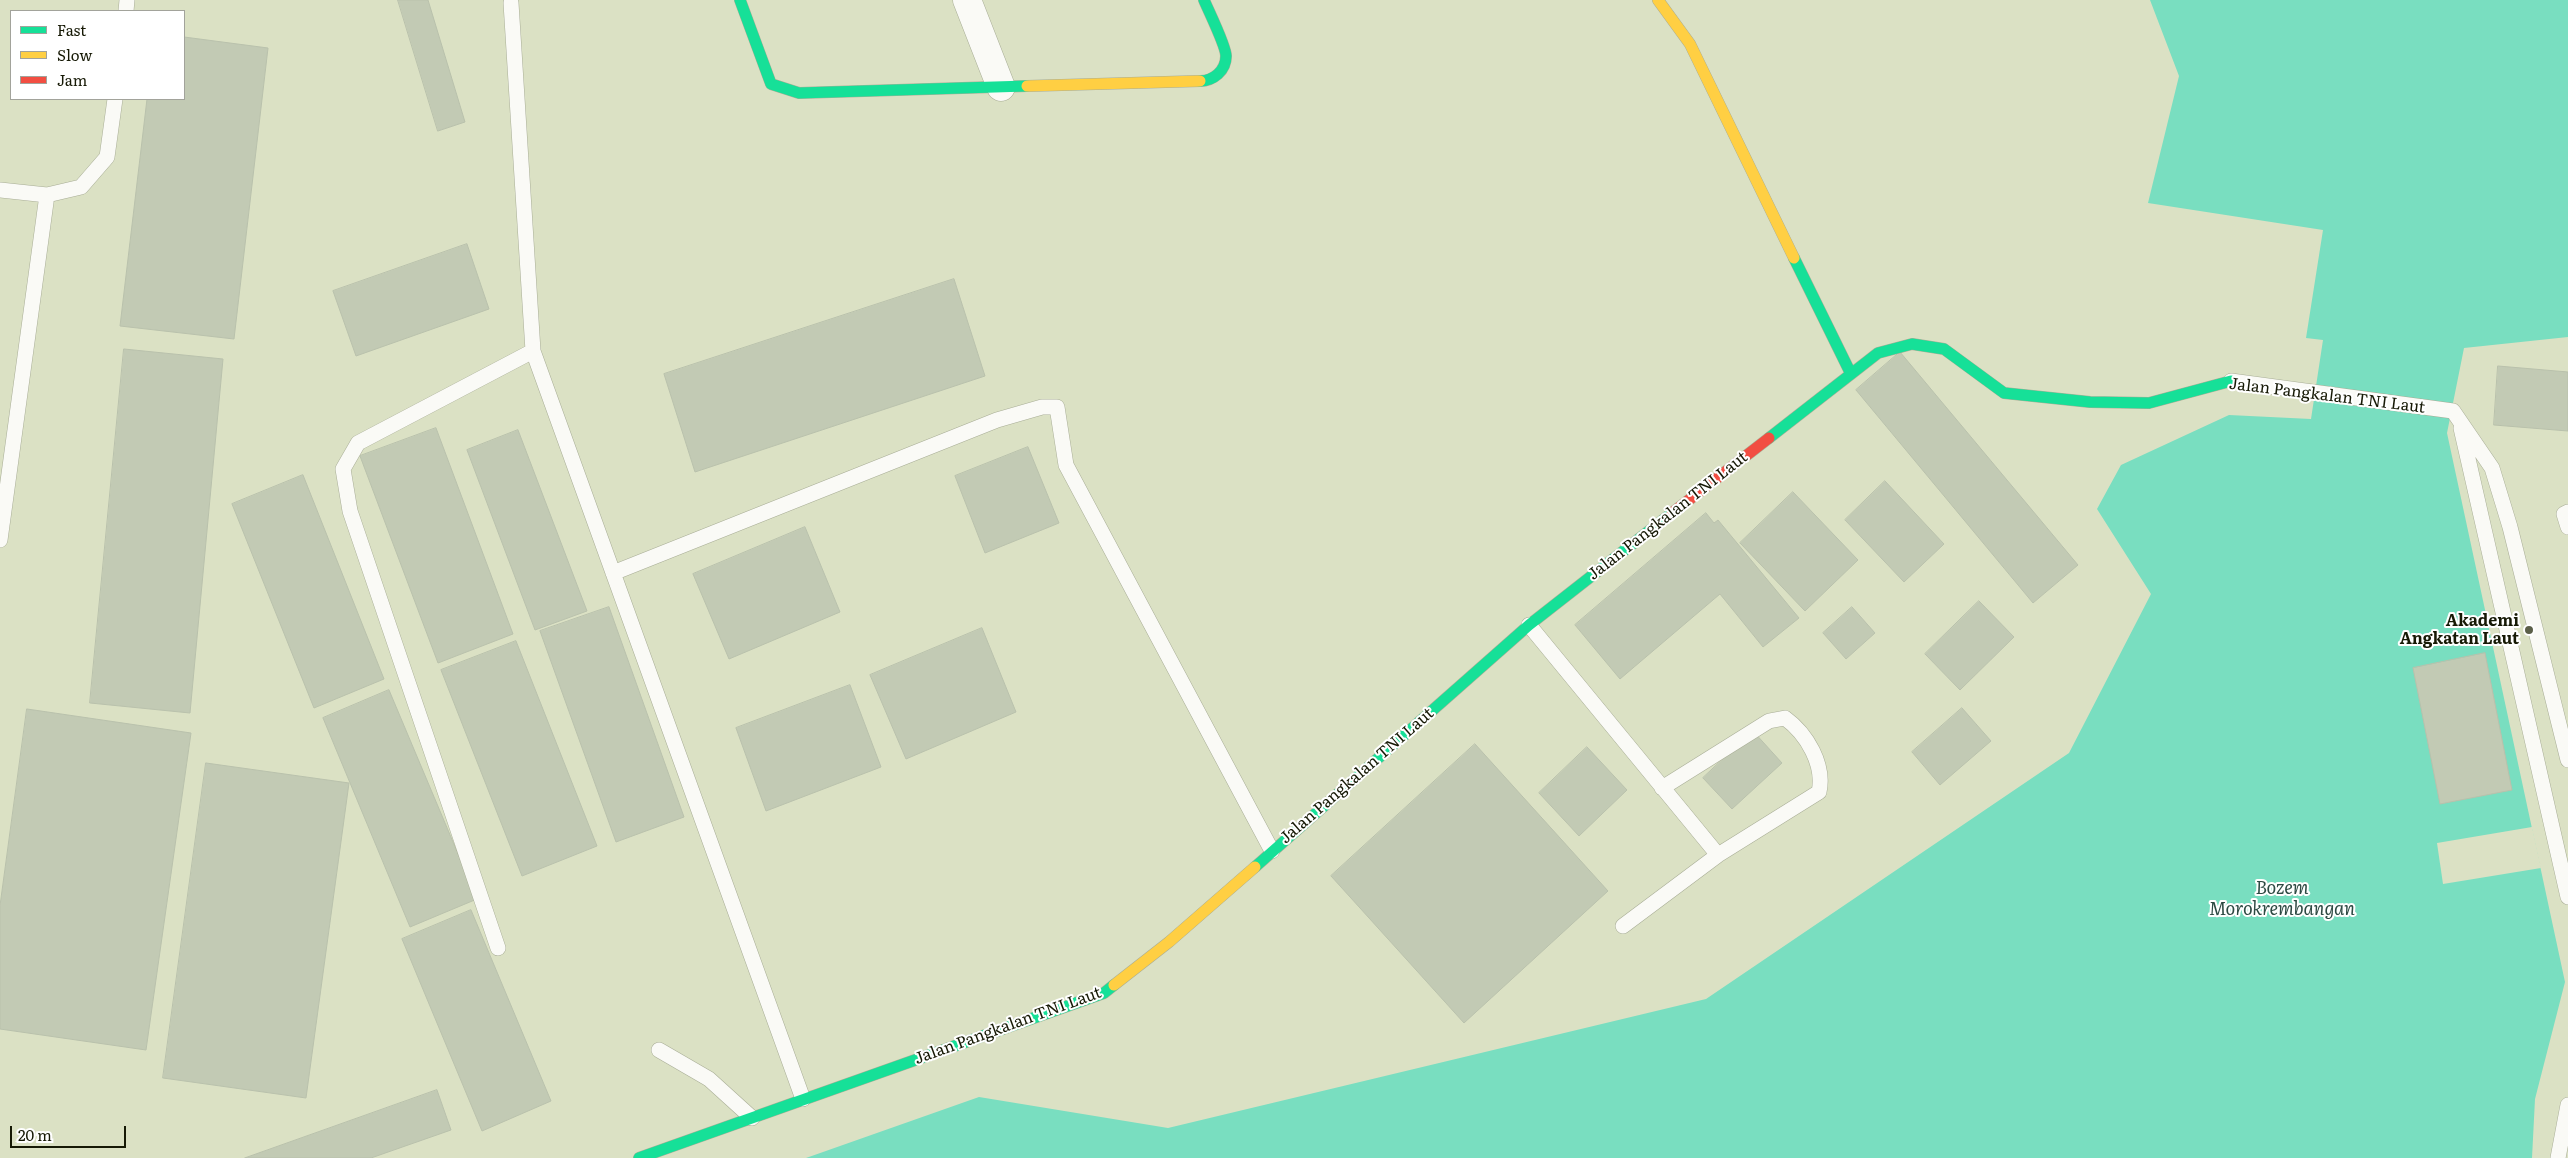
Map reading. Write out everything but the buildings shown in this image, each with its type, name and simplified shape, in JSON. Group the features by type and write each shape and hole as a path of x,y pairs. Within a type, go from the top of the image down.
{"street":[{"path":"740,0 771,84 799,93 1209,81 1222,71 1226,56 1204,0"},
{"path":"967,0 1002,87"},
{"path":"1658,0 1690,44 1851,374"},
{"name":"Jalan Pangkalan TNI Laut","path":"639,1158 1104,993 1170,942 1529,625 1878,353 1912,344 1944,349 2004,393 2090,402 2149,402 2231,381"}],"lane":[{"path":"511,3 533,351 803,1099"},
{"path":"0,190 47,196 81,187 107,157 115,100"},
{"path":"0,540 47,196"},
{"path":"498,948 350,511 343,470 358,443 533,351"},
{"name":"Jalan Pangkalan TNI Laut","path":"2231,381 2456,415"},
{"path":"613,574 997,420 1042,407 1057,407 1066,466 1272,851"},
{"path":"2456,415 2492,468 2510,527 2568,760"},
{"path":"2456,415 2568,897"},
{"path":"2568,512 2564,514 2568,527"},
{"path":"1529,625 1718,855"},
{"path":"1623,926 1718,855 1820,792 1822,778 1818,762 1797,727 1785,718 1769,721 1662,788"},
{"path":"659,1050 710,1079 752,1118"},
{"path":"2558,1158 2568,1104"}],"water":[{"name":"Bozem Morokrembangan","path":"2150,0 2568,0 2568,337 2464,348 2447,433 2565,982 2535,1099 2532,1158 806,1158 979,1097 1168,1128 1706,999 2069,753 2151,594 2097,509 2121,465 2229,415 2311,419 2323,340 2306,338 2323,230 2148,203 2179,76"}],"pier":[{"path":"2532,827 2541,868 2443,884 2437,843"}],"traffic: fast":[{"path":"740,0 771,84 799,93 1027,86"},
{"path":"1200,81 1205,81 1218,74 1224,66 1226,56 1204,0"},
{"path":"1794,258 1851,374"},
{"path":"1769,438 1878,353 1912,344 1944,349 2004,393 2090,402 2149,403 2231,381"},
{"path":"1255,867 1529,625 1672,513"},
{"path":"639,1158 1104,993 1114,985"}],"traffic: slow":[{"path":"1658,0 1690,44 1794,258"},
{"path":"1027,86 1200,81"},
{"path":"1114,985 1169,942 1255,867"}],"traffic: jam":[{"path":"1672,513 1769,438"}],"place":[{"name":"Akademi Angkatan Laut","path":"2529,630"}]}
